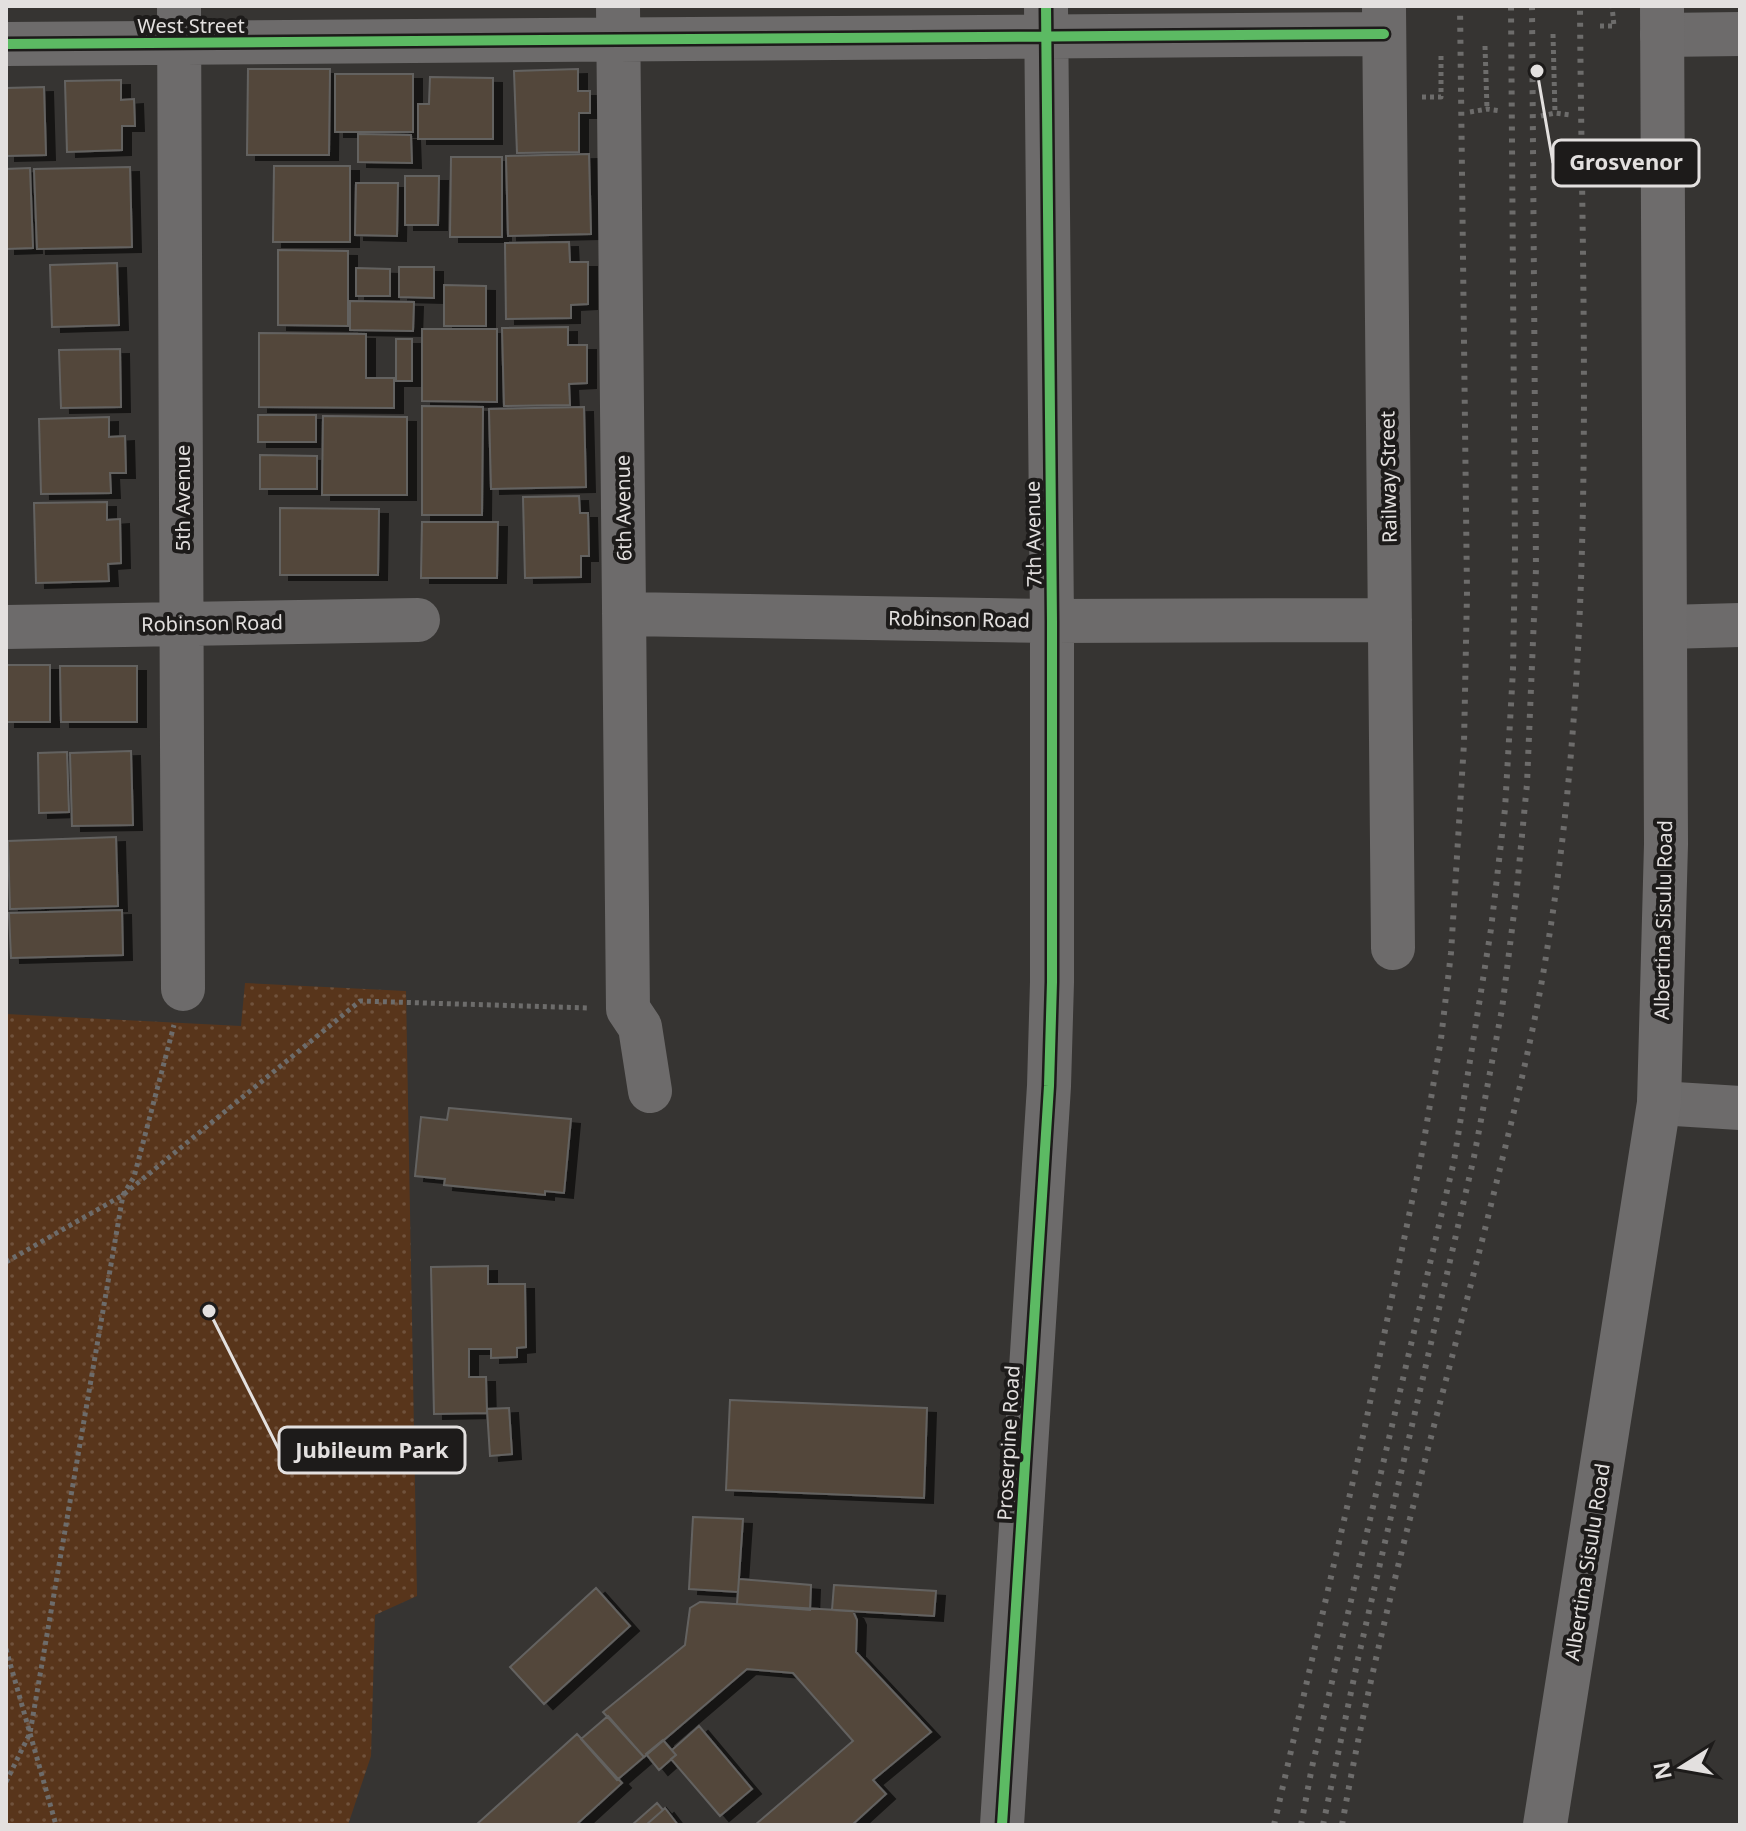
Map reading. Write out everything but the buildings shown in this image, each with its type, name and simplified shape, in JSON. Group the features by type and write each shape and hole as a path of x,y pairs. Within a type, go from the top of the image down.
{"main road":[{"name":"Albertina Sisulu Road","path":"1545,1825 1659,1103 1666,844 1662,20"}],"street":[{"name":"West Street","path":"6,44 180,24 1384,20"},
{"name":"Railway Street","path":"1384,20 1393,948"},
{"path":"1662,20 1740,34"},
{"name":"7th Avenue","path":"1046,22 1052,621 1050,1062"},
{"name":"6th Avenue","path":"618,23 628,1009"},
{"name":"5th Avenue","path":"180,24 183,989"},
{"name":"Robinson Road","path":"624,614 1052,621 1390,620"},
{"name":"Robinson Road","path":"6,627 418,620"},
{"path":"1666,627 1740,625"},
{"path":"628,1009 640,1027 650,1091"},
{"name":"Proserpine Road","path":"1002,1825 1050,1062"},
{"path":"1659,1103 1740,1108"}],"path":[{"path":"1600,26 1614,26 1612,6"},
{"path":"1553,34 1555,113"},
{"path":"1485,46 1487,109"},
{"path":"1470,112 1487,109 1501,111"},
{"path":"1541,116 1555,113 1571,115"},
{"path":"6,1782 30,1733 123,1195 134,1177 183,989"},
{"path":"6,1262 123,1195 360,1001 628,1009"},
{"path":"6,1649 56,1825"}],"shaded area":[{"path":"245,983 406,991 417,1596 375,1615 371,1756 348,1825 6,1825 6,1014 241,1026"}],"railway":[{"path":"1274,1825 1359,1455 1421,1158 1441,1039 1451,953 1464,743 1467,593 1460,6"},
{"path":"1301,1825 1454,1161 1491,929 1505,809 1513,670 1515,552 1511,6"},
{"path":"1323,1825 1358,1659 1474,1157 1502,1009 1516,897 1527,784 1536,569 1532,6"},
{"path":"1342,1825 1373,1673 1409,1522 1528,1052 1547,950 1563,833 1574,715 1583,479 1580,6"}],"cycle path":[{"path":"1002,1825 1049,1086 1052,982 1046,6"},
{"path":"6,44 1384,34"}],"place":[{"name":"Grosvenor","path":"1537,71"},
{"name":"Jubileum Park","path":"209,1311"}]}
